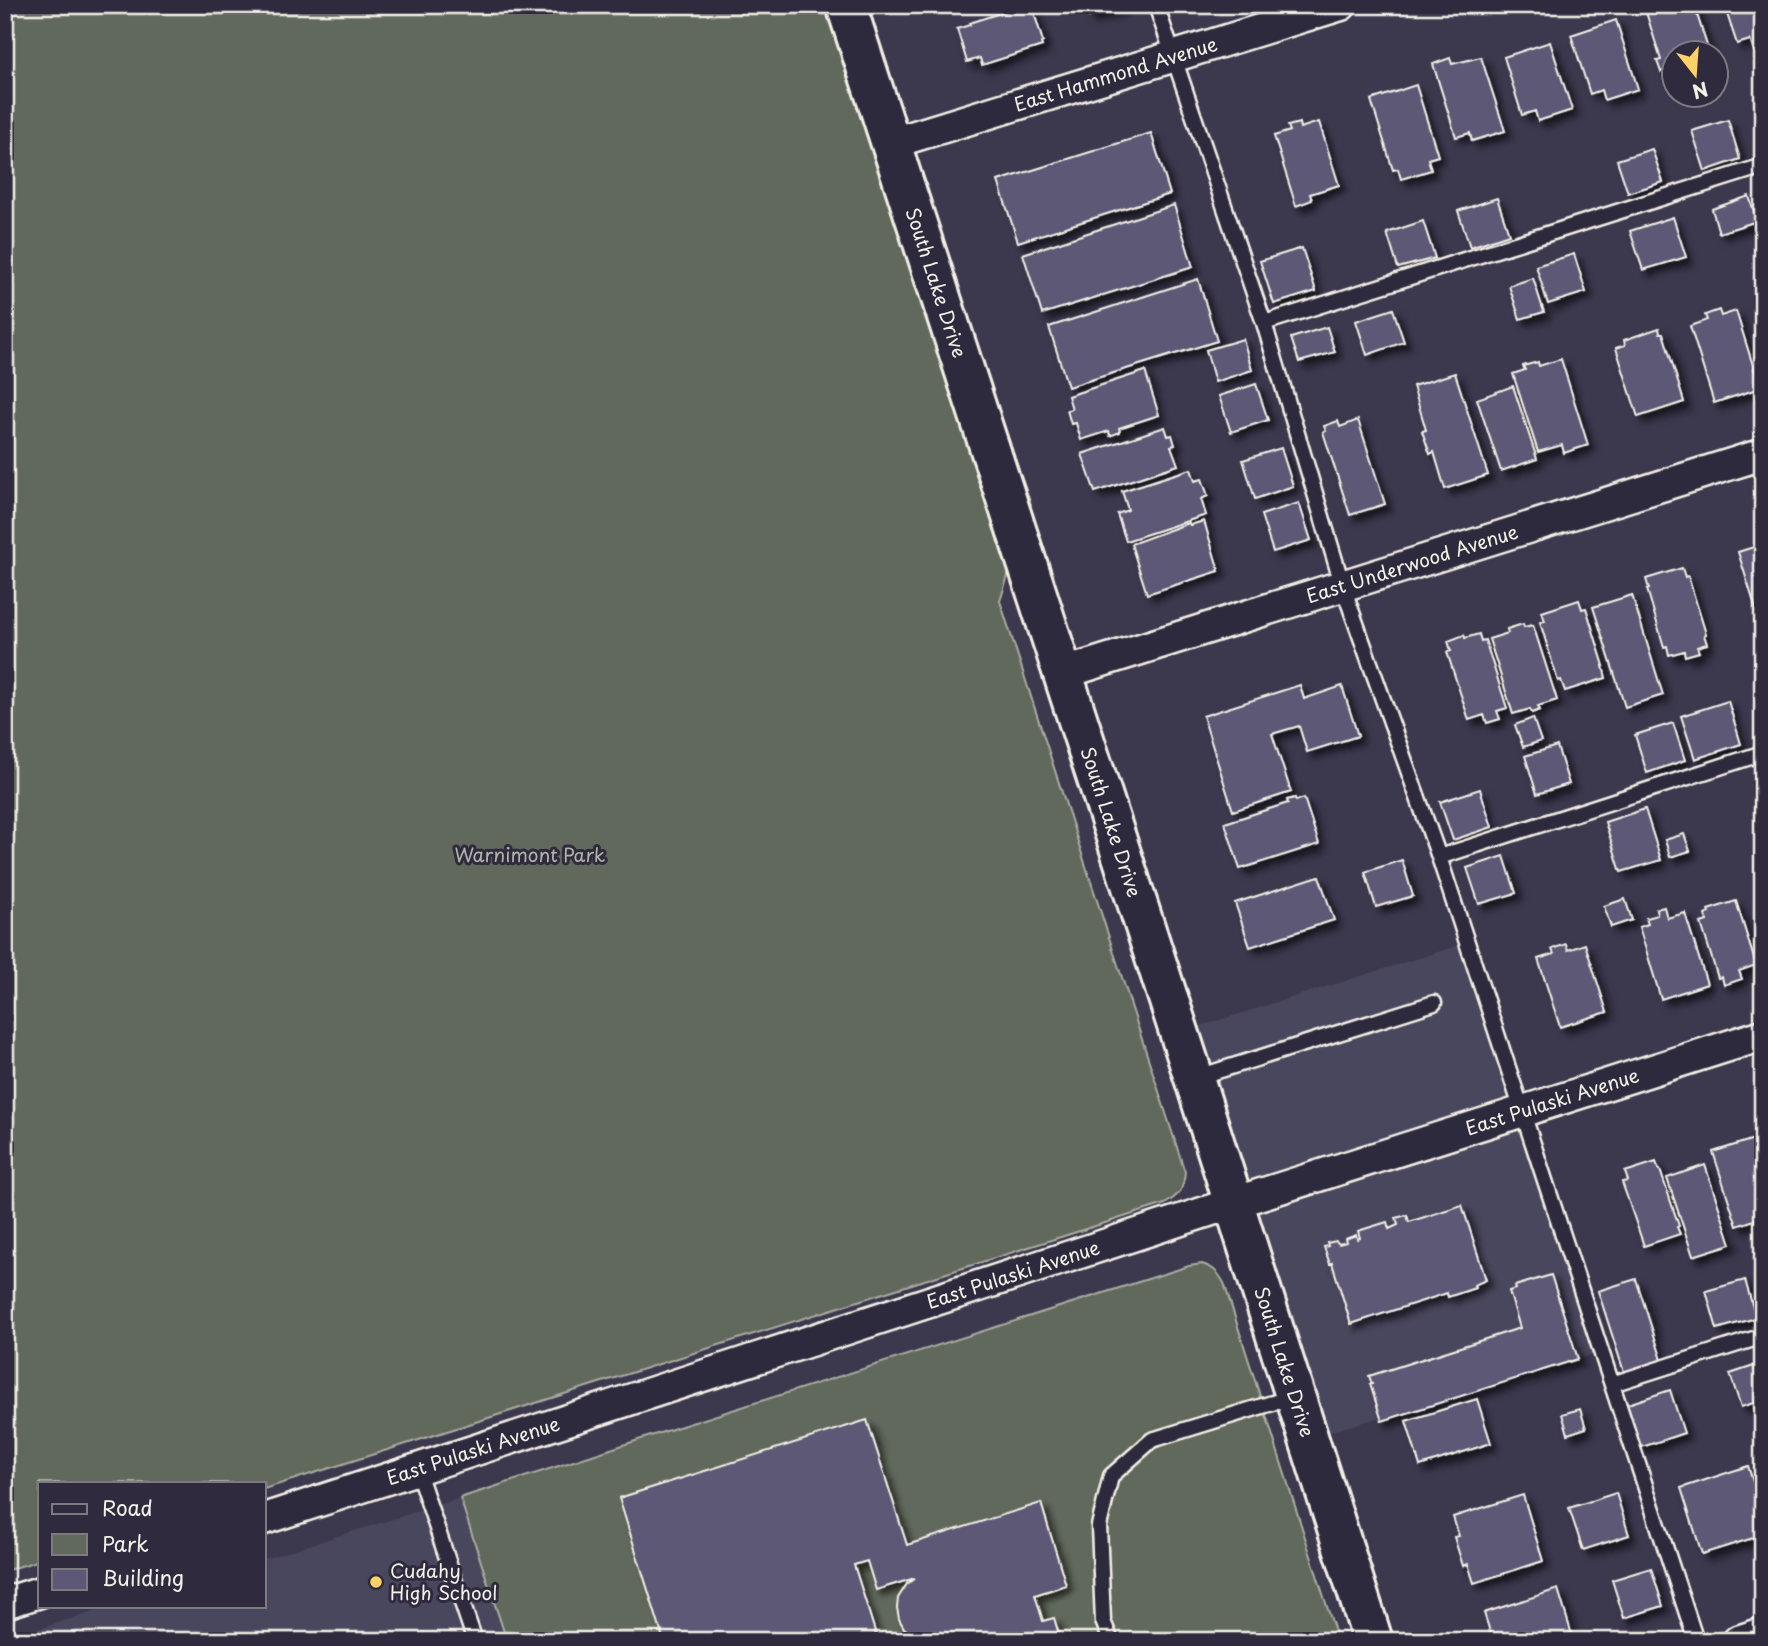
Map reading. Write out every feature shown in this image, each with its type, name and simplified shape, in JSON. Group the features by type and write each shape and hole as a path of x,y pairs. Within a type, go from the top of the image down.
{"main road":[{"name":"South Lake Drive","path":"846,5 1194,1078 1373,1641"}],"street":[{"name":"East Hammond Avenue","path":"891,143 1341,5"},
{"name":"East Underwood Avenue","path":"1061,674 1763,454"},
{"name":"East Pulaski Avenue","path":"266,1518 1233,1203 1763,1035"},
{"path":"5,1603 38,1593"},
{"path":"1738,1641 1763,1633"}],"lane":[{"path":"1156,5 1264,323 1343,587 1439,858 1696,1641"},
{"path":"1264,323 1763,166"},
{"path":"1439,858 1763,754"},
{"path":"1194,1078 1434,1003"},
{"path":"1612,1384 1763,1336"},
{"path":"1111,1641 1103,1621 1099,1526 1111,1476 1152,1440 1295,1396"},
{"path":"417,1469 475,1641"}],"shaded area":[{"path":"1467,943 1601,1352 1309,1438 1178,1033"},
{"name":"Cudahy High School","path":"460,1498 507,1641 5,1641 106,1608 266,1608 266,1558"}],"green space":[{"name":"Warnimont Park","path":"5,5 851,5 1031,504 1000,601 1185,1172 1182,1187 1178,1194 1165,1204 266,1488 266,1482 38,1482 38,1561 5,1571"},
{"path":"1202,1264 1215,1271 1224,1283 1338,1641 507,1641 460,1498"}],"building":[{"path":"1025,5 1032,6 1042,46 982,65 980,58 967,62 957,29"},
{"path":"1086,5 1125,5 1089,17"},
{"path":"1658,5 1694,5 1705,38 1660,38 1660,57 1645,9"},
{"path":"1724,5 1763,5 1763,48 1754,51 1750,40 1737,44"},
{"path":"1616,20 1638,89 1604,100 1601,90 1590,94 1571,35"},
{"path":"1550,42 1572,110 1538,121 1535,111 1522,115 1504,57"},
{"path":"1481,57 1505,131 1472,141 1470,133 1456,137 1433,64 1450,58 1452,64"},
{"path":"1416,85 1438,156 1428,159 1431,170 1401,179 1398,169 1393,170 1371,100"},
{"path":"1728,120 1740,159 1705,171 1692,131"},
{"path":"1319,122 1339,185 1310,194 1312,200 1296,206 1274,136 1290,131 1288,126 1299,123 1300,128"},
{"path":"1151,133 1170,194 1018,242 998,181"},
{"path":"1652,149 1663,182 1628,193 1617,160"},
{"path":"1749,196 1757,221 1719,233 1712,209"},
{"path":"1497,198 1509,234 1470,247 1458,211"},
{"path":"1174,205 1193,267 1042,314 1023,254"},
{"path":"1673,217 1686,257 1643,270 1630,231"},
{"path":"1423,221 1435,258 1398,268 1387,233"},
{"path":"1302,248 1316,291 1274,304 1260,261"},
{"path":"1574,254 1586,292 1548,304 1536,266"},
{"path":"1533,278 1544,312 1520,319 1509,286"},
{"path":"1198,279 1217,341 1068,387 1049,327"},
{"path":"1393,309 1404,342 1367,355 1356,321"},
{"path":"1719,310 1721,316 1736,311 1760,388 1714,403 1690,326 1707,320 1705,315"},
{"path":"1327,327 1335,352 1299,362 1291,338"},
{"path":"1659,328 1660,333 1663,333 1684,402 1638,417 1616,348 1625,345 1624,340"},
{"path":"1243,339 1252,370 1215,382 1206,350"},
{"path":"1561,359 1588,445 1564,453 1562,445 1538,452 1513,374 1525,370 1523,366 1538,362 1539,366"},
{"path":"1145,371 1159,415 1119,428 1120,432 1110,436 1109,431 1081,440 1076,423 1071,424 1067,410 1072,409 1068,396"},
{"path":"1455,373 1488,475 1445,489 1434,452 1430,454 1422,431 1426,430 1413,386"},
{"path":"1256,384 1268,420 1231,432 1219,396"},
{"path":"1513,386 1537,459 1501,471 1477,399"},
{"path":"1358,420 1385,504 1350,515 1323,432 1326,431 1324,426 1338,421 1340,427"},
{"path":"1165,427 1168,436 1172,435 1175,445 1171,446 1178,465 1095,492 1082,454"},
{"path":"1281,448 1293,486 1255,499 1243,460"},
{"path":"1191,469 1195,481 1202,479 1208,496 1201,499 1206,515 1126,541 1117,514 1128,510 1122,491"},
{"path":"1299,503 1311,540 1273,552 1261,515"},
{"path":"1204,521 1219,571 1147,594 1131,544 1189,523 1190,525"},
{"path":"1763,544 1763,621 1760,622 1738,552"},
{"path":"1682,568 1685,577 1688,576 1707,644 1697,647 1699,652 1685,656 1684,651 1669,655 1667,646 1664,647 1646,579"},
{"path":"1632,595 1663,695 1625,707 1593,607"},
{"path":"1579,600 1582,609 1586,608 1606,678 1565,691 1561,680 1558,681 1540,622 1545,621 1542,612"},
{"path":"1523,624 1524,627 1533,625 1557,700 1538,706 1540,710 1532,713 1530,709 1513,714 1489,639 1508,633 1507,629"},
{"path":"1479,634 1481,641 1485,640 1507,708 1497,711 1500,719 1487,723 1484,715 1469,720 1447,652 1451,651 1448,641 1464,635 1465,638"},
{"path":"1300,685 1304,699 1342,686 1358,736 1307,752 1299,726 1272,734 1291,792 1233,811 1203,716"},
{"path":"1728,701 1741,744 1695,759 1681,716"},
{"path":"1533,718 1541,741 1523,747 1515,725"},
{"path":"1673,723 1685,760 1647,773 1635,735"},
{"path":"1557,746 1569,784 1537,794 1525,756"},
{"path":"1480,789 1492,827 1453,840 1440,802"},
{"path":"1295,798 1296,801 1304,798 1319,844 1240,869 1225,823 1288,803 1287,800"},
{"path":"1645,809 1661,860 1621,872 1605,822"},
{"path":"1684,834 1690,851 1670,857 1665,840"},
{"path":"1504,856 1516,893 1479,904 1467,868"},
{"path":"1402,860 1413,896 1376,907 1365,872"},
{"path":"1319,876 1334,920 1250,947 1235,903"},
{"path":"1625,899 1632,920 1611,927 1604,906"},
{"path":"1736,901 1756,965 1739,971 1742,979 1724,985 1722,977 1718,978 1701,923 1707,921 1705,915 1709,913 1708,910"},
{"path":"1664,907 1667,918 1685,913 1707,984 1661,999 1639,927 1648,924 1646,918 1657,915 1656,909"},
{"path":"1566,944 1568,950 1585,944 1607,1012 1560,1027 1538,959 1554,954 1552,949"},
{"path":"1757,1138 1763,1154 1763,1217 1737,1226 1713,1152"},
{"path":"1656,1162 1680,1234 1644,1246 1622,1182 1628,1181 1625,1172"},
{"path":"1705,1165 1731,1244 1693,1256 1667,1178"},
{"path":"1462,1205 1486,1280 1474,1285 1475,1288 1448,1297 1447,1293 1351,1324 1332,1263 1330,1264 1324,1247 1328,1246 1327,1243 1336,1241 1339,1244 1356,1235 1357,1239 1360,1238 1358,1231 1387,1222 1389,1229 1398,1225 1396,1218 1407,1215 1409,1222"},
{"path":"1551,1275 1578,1359 1382,1421 1369,1376 1520,1328 1509,1291 1516,1289 1515,1286"},
{"path":"1636,1279 1662,1360 1624,1372 1598,1291"},
{"path":"1745,1280 1756,1318 1717,1329 1706,1291"},
{"path":"1763,1363 1763,1400 1741,1407 1730,1374"},
{"path":"1670,1390 1684,1433 1639,1448 1625,1405"},
{"path":"1477,1399 1491,1443 1420,1466 1406,1421"},
{"path":"1580,1409 1586,1428 1568,1434 1562,1414"},
{"path":"867,1420 907,1545 1041,1503 1066,1585 1035,1595 1043,1621 1054,1618 1061,1641 934,1641 934,1638 921,1638 911,1634 899,1619 897,1608 898,1598 907,1584 915,1578 876,1590 867,1561 854,1565 878,1641 664,1641 619,1498"},
{"path":"1748,1466 1763,1512 1763,1535 1702,1554 1681,1488"},
{"path":"1616,1493 1629,1535 1583,1550 1569,1508"},
{"path":"1523,1495 1543,1561 1474,1583 1468,1564 1463,1566 1454,1537 1459,1536 1453,1517"},
{"path":"1651,1568 1663,1606 1624,1618 1612,1580"},
{"path":"1558,1589 1572,1635 1553,1641 1493,1641 1484,1613"}],"place":[{"name":"Cudahy High School","path":"376,1582"}]}
